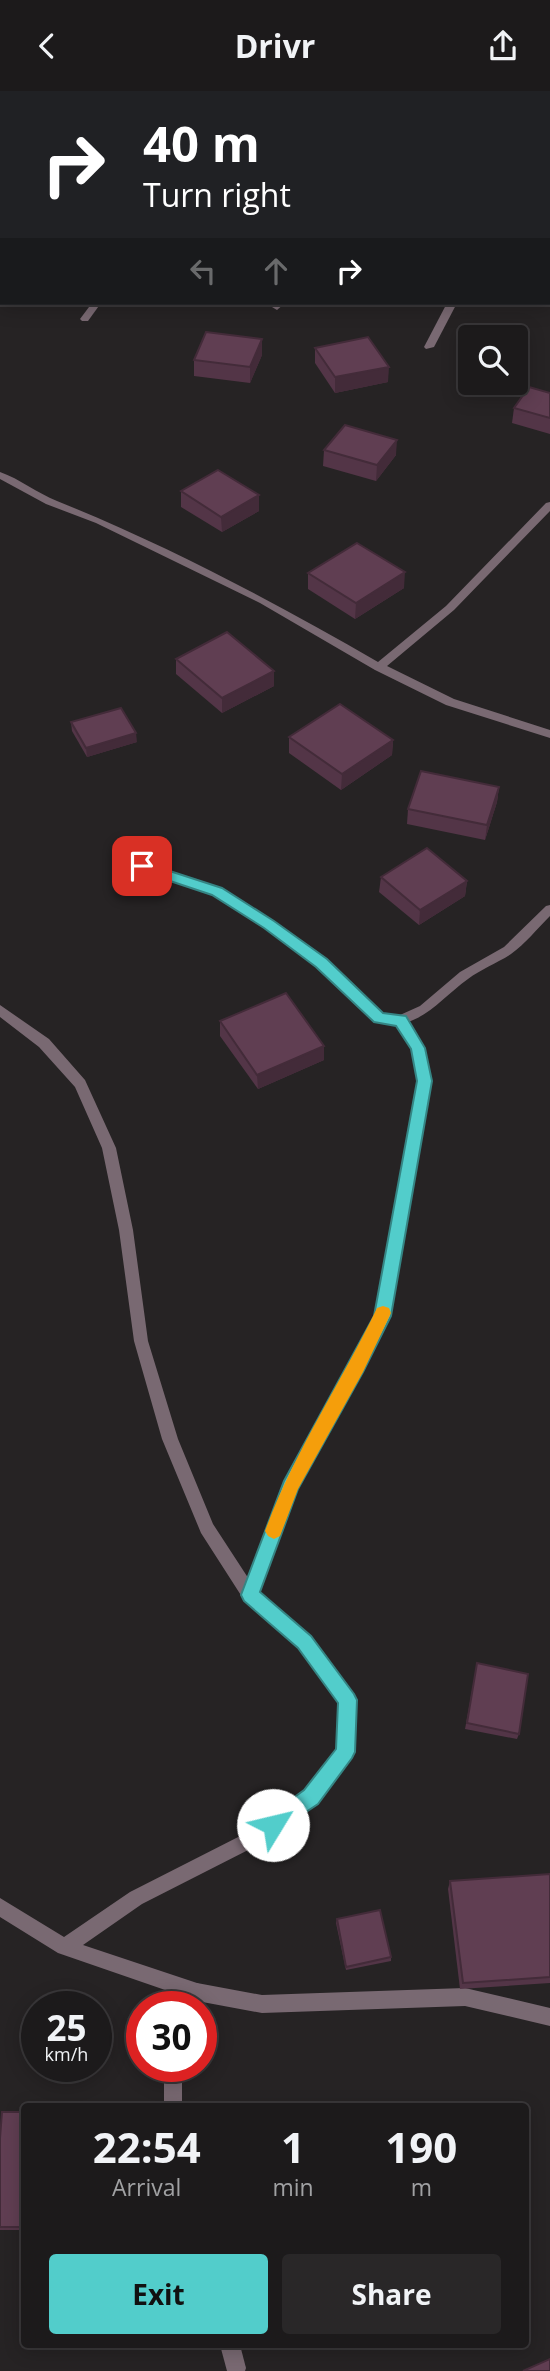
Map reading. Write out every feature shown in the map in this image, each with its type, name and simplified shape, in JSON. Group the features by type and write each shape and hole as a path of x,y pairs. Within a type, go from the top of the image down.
{"street":[{"path":"85,319 95,305"},
{"path":"429,347 452,305"},
{"path":"0,475 50,502 100,521 264,601 379,667 450,702 550,734"},
{"path":"379,667 450,608 550,505"},
{"path":"118,860 217,892 269,924 321,963 379,1019 401,1020 425,1009 464,975 508,950 550,909"},
{"path":"0,1010 44,1043 80,1084 109,1148 126,1230 141,1341 170,1439 207,1528 250,1595 304,1642 347,1700 345,1752 311,1797 254,1838 136,1898 64,1947"},
{"path":"250,1595 290,1486 357,1367 382,1316 424,1081 418,1048 401,1020"},
{"path":"0,1907 64,1947 172,1991"},
{"path":"217,2001 262,2004 465,1997 550,2017"},
{"path":"173,2082 173,2103"},
{"path":"231,2348 236,2368"}],"building":[{"path":"206,332 262,339 250,367 194,360"},
{"path":"368,337 389,367 335,377 315,348"},
{"path":"528,388 550,393 550,418 514,408 523,395 528,395"},
{"path":"345,425 397,440 377,465 324,450"},
{"path":"218,470 259,495 221,517 181,491"},
{"path":"357,543 405,572 356,603 308,573"},
{"path":"227,632 274,671 222,698 176,659"},
{"path":"340,704 393,740 342,774 289,737"},
{"path":"121,708 136,733 86,748 71,722"},
{"path":"421,771 499,787 487,825 408,809"},
{"path":"427,848 467,881 420,910 381,877"},
{"path":"286,993 324,1046 257,1075 220,1021"},
{"path":"477,1663 528,1674 519,1734 467,1723"},
{"path":"550,1874 550,1977 463,1983 450,1881"},
{"path":"380,1910 391,1957 346,1967 337,1919"},
{"path":"2,2112 21,2112 21,2227 0,2227"},
{"path":"550,2359 550,2371 523,2371"}],"slow traffic":[{"path":"274,1531 290,1486 357,1367 383,1313"}],"route":[{"path":"142,866 217,892 269,924 321,963 379,1019 401,1020 418,1048 424,1081 382,1316 357,1367 290,1486 250,1595 304,1642 347,1700 345,1752 311,1797 273,1825"}]}
